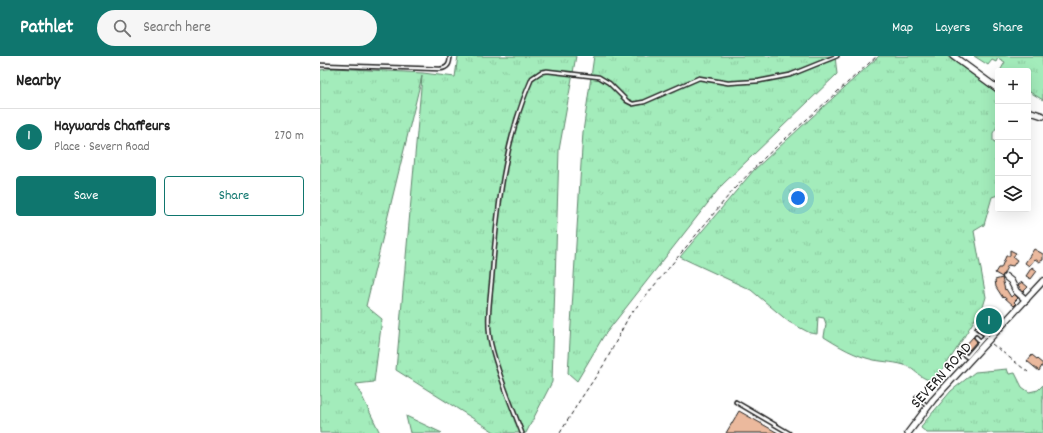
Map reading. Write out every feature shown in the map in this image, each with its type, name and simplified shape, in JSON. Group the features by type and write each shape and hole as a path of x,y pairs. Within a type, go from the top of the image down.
{"street":[{"path":"953,56 995,87"},
{"path":"1031,112 1043,116"},
{"path":"1006,277 1011,281 1016,291 1026,300"},
{"name":"SEVERN ROAD","path":"908,433 927,407 988,338 1043,281"}],"lane":[{"path":"320,65 445,69 449,66 450,56"},
{"path":"522,433 490,343 489,326 495,236 503,174 508,149 532,78 541,72 547,71 599,77 609,83 627,101 633,104 644,102 699,78 728,83 759,81 790,75 837,56"},
{"path":"962,353 966,357 980,341 988,338 1000,319"},
{"path":"977,328 988,338"},
{"path":"976,337 980,341"},
{"path":"917,397 927,407"},
{"path":"736,402 788,433"}],"path":[{"path":"560,433 605,363 629,316 734,189 764,158 877,56"},
{"path":"988,338 1028,372"}],"green space":[{"path":"458,56 576,56 559,150 552,382 526,433 496,433 396,370 422,76 366,306 382,319 374,382 356,384 380,433 320,433 320,70 334,68 423,73 455,77"},
{"path":"594,56 835,56 837,74 722,185 603,337 577,381 568,373 583,132"},
{"path":"879,56 947,56 995,91 995,130 993,133 993,141 995,142 995,196 992,197 984,225 974,231 986,297 983,307 938,375 930,380 907,366 878,361 854,354 824,337 826,324 824,318 818,317 817,334 810,333 789,322 751,290 680,257 754,170"},
{"path":"974,56 1043,56 1043,100 1031,93 1031,68 1002,68 1005,62 998,58 996,62 992,60 988,65"},
{"path":"1007,369 1009,374 1015,373 1022,387 1029,392 1038,390 1043,385 1043,433 927,433 921,428 951,391 975,372"},
{"path":"406,416 442,433 410,433"}],"building":[{"path":"1034,249 1043,254 1043,260 1039,262 1035,259 1029,266 1025,263"},
{"path":"1010,250 1016,253 1013,257 1017,260 1013,266 1008,265 1002,277 995,273 998,268 1001,268 1006,256 1010,256"},
{"path":"1032,267 1037,271 1031,279 1026,276"},
{"path":"1002,278 1005,290 1006,289 1011,297 1014,294 1018,298 1014,302 1016,304 1014,306 1004,297 1003,298 996,287 995,280"},
{"path":"1022,282 1028,287 1023,292 1018,285"},
{"path":"992,313 997,318 987,329 981,324"},
{"path":"973,337 977,341 969,350 965,346"},
{"path":"1032,355 1043,364 1039,371 1027,361"},
{"path":"739,411 778,433 726,433"}],"place":[{"name":"Haywards Chaffeurs","path":"989,321"}]}
